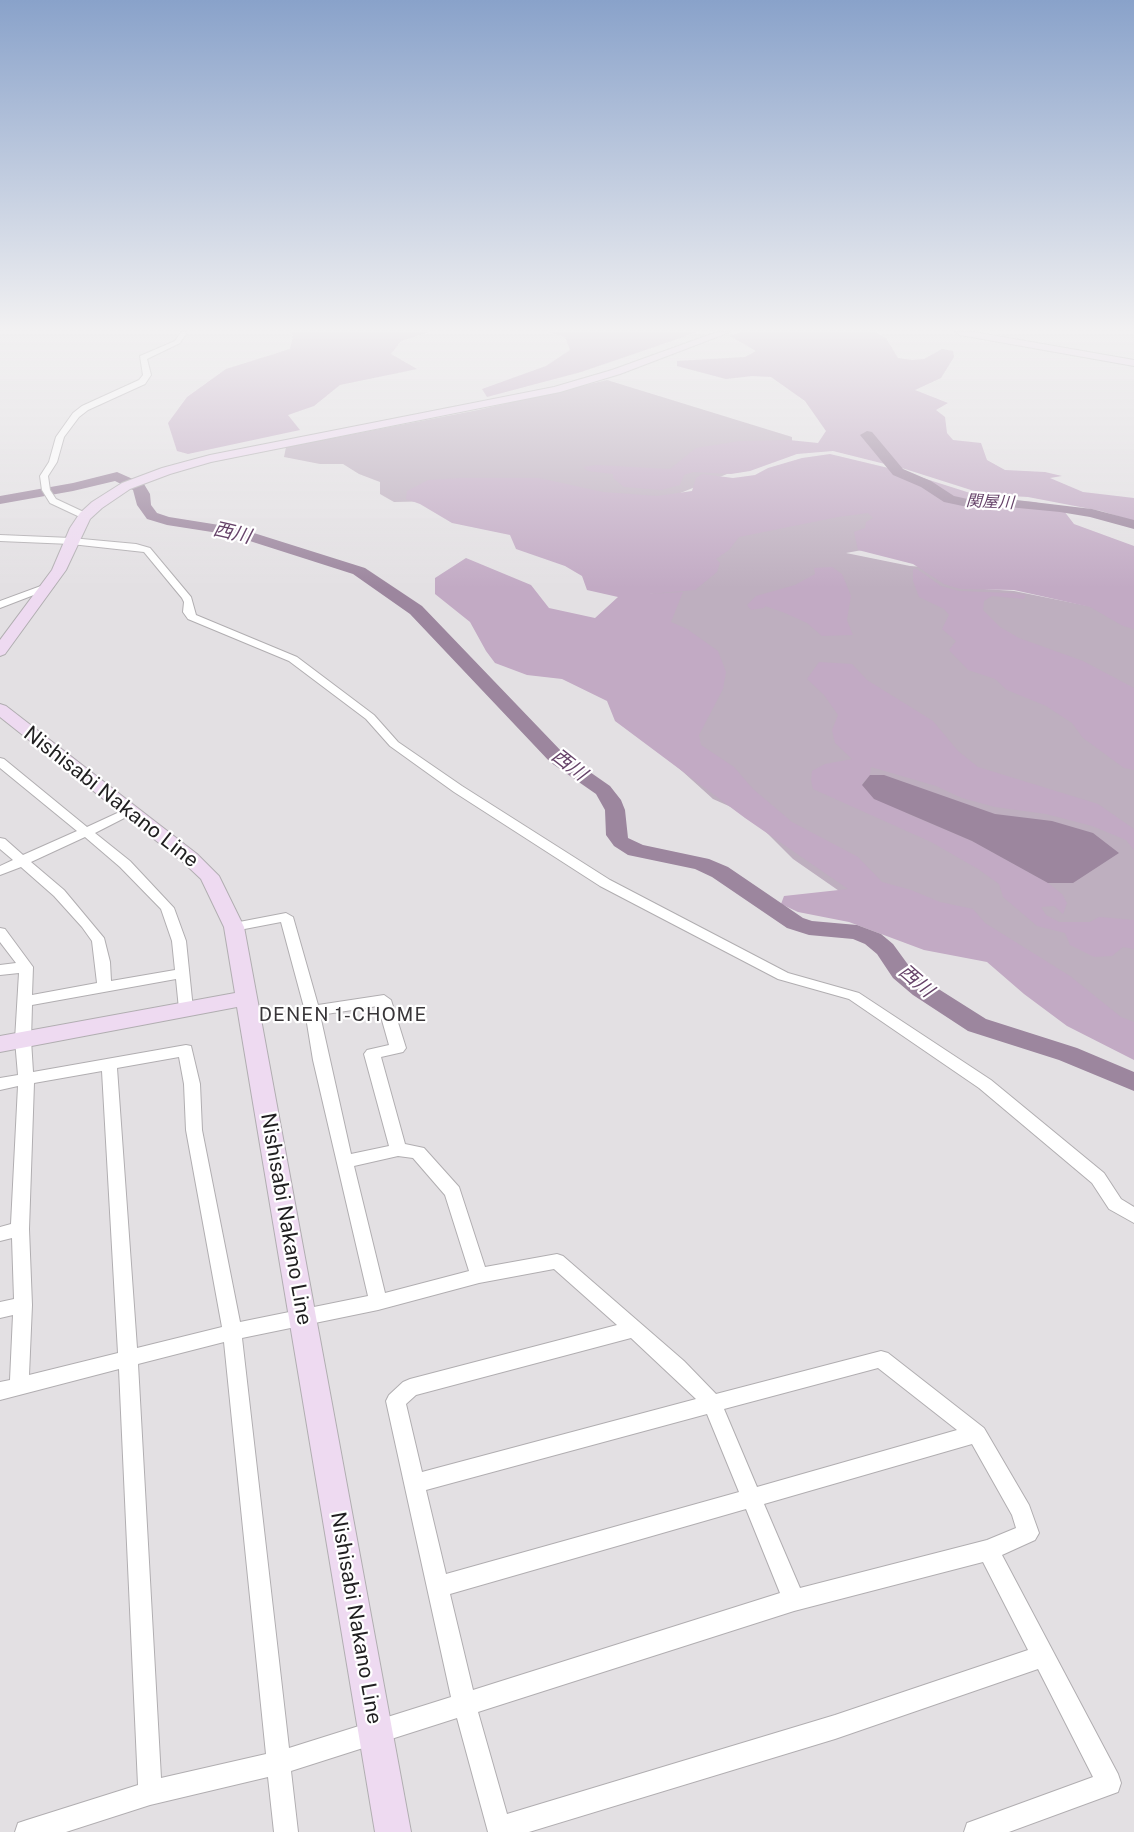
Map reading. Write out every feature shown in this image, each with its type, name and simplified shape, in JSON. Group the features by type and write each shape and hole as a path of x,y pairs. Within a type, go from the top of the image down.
{"main road":[{"path":"0,651 48,586 66,557 71,541 85,516 97,505 126,486 210,459 418,417"},
{"name":"Nishisabi Nakano Line","path":"0,709 190,858 209,876 234,927 248,998 393,1832"},
{"path":"0,1044 248,998"}],"street":[{"path":"74,417 60,437 53,462 44,476 46,490 53,501 85,516"},
{"path":"0,538 136,546 147,550 186,597 189,602 188,612 192,617 293,659 370,717 394,744 458,789 605,883 783,976 854,996 985,1084 1098,1178 1115,1204 1134,1216"},
{"path":"0,605 48,586"},
{"path":"0,762 125,864 167,908 179,941 186,1009"},
{"path":"0,871 130,812"},
{"path":"0,842 59,893 99,941 103,962 104,987"},
{"path":"234,927 286,917 312,1011 320,1060 346,1162 378,1302"},
{"path":"0,932 26,967 23,1040 26,1079 20,1229 23,1305 19,1386"},
{"path":"0,970 26,967"},
{"path":"25,1001 183,973"},
{"path":"312,1011 384,1000 398,1048 372,1054 398,1150"},
{"path":"0,1084 186,1050 192,1084 194,1130 232,1332 286,1832"},
{"path":"109,1064 128,1358 150,1793"},
{"path":"346,1162 398,1150 418,1152 453,1192 479,1276"},
{"path":"0,1234 20,1229"},
{"path":"0,1390 232,1332 378,1302 479,1276 557,1261 586,1284 712,1403 754,1498 794,1600"},
{"path":"0,1310 23,1305"},
{"path":"633,1329 410,1388 396,1401 464,1703 499,1831 835,1728 1042,1656"},
{"path":"27,1832 150,1793 279,1763 376,1734 464,1703 794,1600 988,1550 1028,1533 1022,1512 977,1434 881,1360 712,1403 415,1483"},
{"path":"438,1587 977,1434"},
{"path":"976,1832 1109,1783 988,1550"}],"shaded area":[{"path":"172,417 290,417 300,430 188,454 177,451 168,423"},
{"path":"439,417 729,417 792,437 792,452 759,461 673,496 394,502 380,494 380,482 359,474 343,464 320,464 284,457 286,447"},
{"path":"817,417 945,417 947,433 953,440 981,443 987,460 1005,470 1045,472 1062,476 1050,478 1083,492 1134,498 1134,521 1101,511 1028,497 994,495 971,490 905,469 833,451 797,454 750,471 731,474 693,472 684,475 680,485 661,490 624,487 613,478 613,474 588,471 583,467 596,465 670,469 696,448 740,441 789,440 818,443 826,431"},
{"path":"830,454 901,471 989,499 1035,502 1064,511 1074,524 1134,546 1134,629 1123,626 1090,607 1014,590 960,589 944,584 913,564 858,550 854,532 865,528 866,522 873,518 868,513 838,517 739,537 729,550 716,559 720,563 717,572 695,590 649,594 683,592 671,622 687,629 718,651 726,672 723,689 699,735 701,745 734,767 753,789 792,822 858,857 882,882 911,890 940,902 973,909 985,923 1070,976 1121,1017 1134,1022 1134,1060 1067,1026 1024,994 987,962 924,950 849,922 798,912 781,904 784,896 848,889 745,818 615,721 607,701 562,679 527,675 495,663 470,622 435,594 435,578 466,558 531,585 549,608 595,618 618,597 587,590 582,576 565,566 516,549 510,535 452,523 420,504 406,499 407,491 428,480 461,478 539,478 603,492 657,496 692,491 696,478 702,474 733,478 755,475 768,468 802,458"},
{"path":"852,509 885,514 862,550 846,553 924,567 969,588 1014,591 1093,607 1134,628 1134,1039 969,934 881,920 793,859 749,815 713,799 630,724 629,602 678,584 727,535"},
{"path":"832,567 842,574 851,596 847,620 853,635 822,636 807,623 785,613 765,606 764,608 751,610 747,605 756,596 795,585 815,574 814,568"},
{"path":"913,569 917,569 941,586 959,591 1026,595 1024,599 992,596 984,601 983,610 1000,627 1019,638 1083,661 1134,688 1134,770 1124,768 1083,738 1072,723 1046,706 1007,690 995,679 968,670 949,650 956,641 942,629 949,615 944,609 919,597 913,581"},
{"path":"819,662 852,664 867,680 933,721 958,751 978,767 1098,804 1134,829 1134,850 1126,840 1092,826 1046,814 995,807 962,798 936,786 871,767 870,775 862,784 908,814 972,841 1048,883 1062,894 1067,903 1063,914 1054,906 1041,907 1046,915 1059,922 1090,922 1099,917 1134,920 1134,949 1123,947 1112,956 1094,957 1070,945 1065,933 1037,926 1003,897 999,884 978,869 931,842 813,789 812,771 825,764 852,759 835,743 832,730 838,715 824,695 807,679"},
{"path":"870,775 884,775 995,814 1052,821 1093,833 1119,853 1073,883 1048,883 972,841 874,799 862,785"}],"waterway":[{"name":"関屋川","path":"867,435 898,472 926,484 949,499 972,504 1008,503 1060,508 1092,513 1134,525"},
{"name":"西川","path":"0,500 73,487 117,476 139,487 143,494 144,505 152,516 167,521 233,531 359,571 416,610 557,758 603,790 611,800 615,810 616,835 621,842 636,850 701,864 720,872 795,923 809,928 857,932 873,939 885,949 901,972 921,989 977,1025 1068,1054 1134,1082"}],"district":[{"name":"DENEN 1-CHOME","path":"343,1015"}]}
